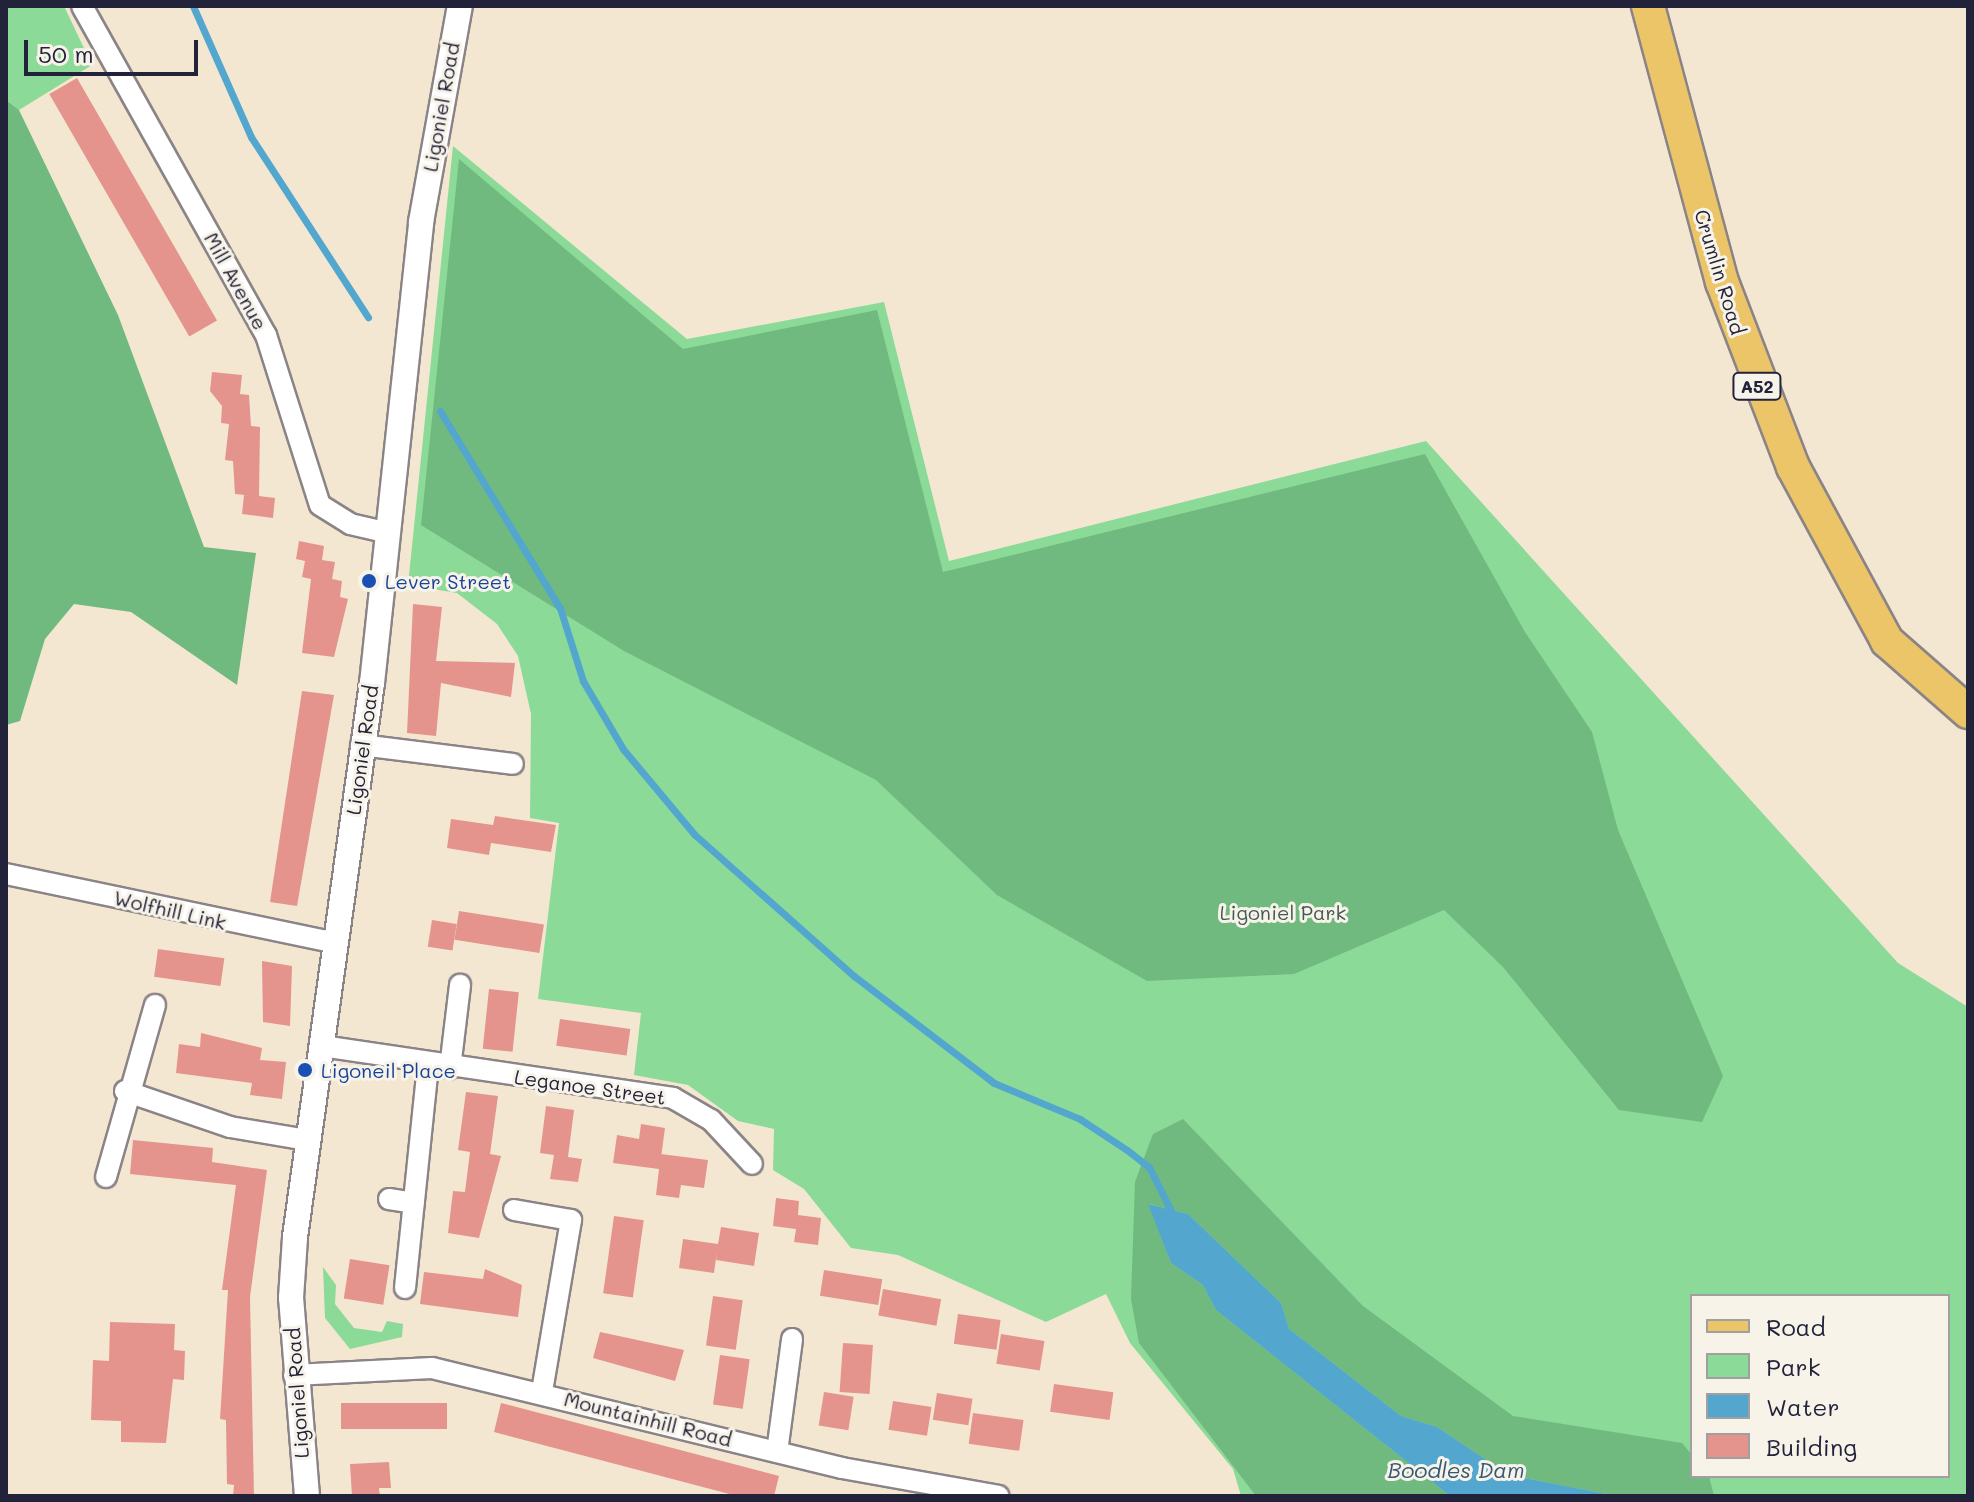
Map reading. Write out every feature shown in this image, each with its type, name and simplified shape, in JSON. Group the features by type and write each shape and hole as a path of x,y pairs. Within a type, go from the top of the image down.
{"main road":[{"name":"Crumlin Road","path":"1648,6 1722,282 1793,467 1887,641 1968,712"}],"street":[{"name":"Mill Avenue","path":"82,6 266,335 320,505 350,524 389,533"},
{"name":"Ligoniel Road","path":"307,1496 294,1375 291,1298 308,1140 389,533 421,222 460,6"},
{"path":"361,745 513,764"},
{"name":"Wolfhill Link","path":"6,874 335,943"},
{"path":"450,1068 460,985"},
{"path":"106,1177 125,1091 155,1005"},
{"name":"Leganoe Street","path":"322,1046 428,1065 673,1098 711,1120 752,1164"},
{"path":"405,1288 428,1065"},
{"path":"125,1091 230,1127 308,1140"},
{"path":"389,1199 414,1203"},
{"path":"514,1210 571,1220 542,1392"},
{"path":"777,1452 792,1339"},
{"name":"Mountainhill Road","path":"294,1375 404,1365 542,1392 777,1452 879,1486 999,1496"}],"green space":[{"path":"6,6 64,6 92,65 19,110 6,100"},
{"path":"6,100 19,110 118,315 204,547 256,553 237,685 131,612 74,604 45,639 20,721 6,725"},
{"name":"Ligoniel Park","path":"453,146 687,339 884,302 949,561 1426,441 1898,963 1968,1007 1968,1496 1241,1496 1233,1469 1130,1343 1106,1294 1046,1322 898,1255 851,1248 804,1189 773,1170 774,1129 738,1121 688,1085 634,1075 641,1013 538,999 559,823 530,818 531,714 518,656 497,624 457,593 408,585"},
{"path":"459,159 683,349 877,310 943,572 1425,454 1525,632 1592,732 1618,830 1723,1076 1702,1122 1619,1110 1503,967 1444,910 1294,974 1147,981 997,895 876,780 624,651 421,525"},
{"path":"1183,1119 1363,1306 1513,1416 1682,1443 1690,1453 1690,1478 1710,1478 1714,1496 1616,1496 1509,1475 1437,1427 1401,1416 1289,1329 1281,1303 1188,1214 1149,1204 1171,1263 1203,1285 1216,1310 1450,1496 1256,1496 1139,1343 1131,1299 1135,1182 1153,1134"},
{"path":"323,1267 336,1285 335,1304 354,1328 382,1332 387,1321 403,1324 402,1337 350,1349 325,1318"}],"water":[{"name":"Boodles Dam","path":"1148,1204 1188,1214 1281,1303 1289,1329 1401,1416 1437,1427 1509,1475 1616,1496 1450,1496 1216,1310 1203,1285 1171,1263"}],"building":[{"path":"77,78 217,320 189,336 49,94"},
{"path":"212,372 242,375 240,394 249,395 251,426 260,427 259,496 275,498 273,518 242,514 244,495 255,496 235,494 233,461 225,460 229,424 221,423 222,406 210,391"},
{"path":"299,541 324,546 322,560 335,562 332,579 342,581 340,597 348,599 334,657 302,653 311,579 302,577 305,561 296,559"},
{"path":"413,604 442,607 436,661 515,663 511,697 441,683 436,736 407,733"},
{"path":"302,691 334,695 297,906 270,902"},
{"path":"495,816 556,825 551,852 491,843 489,855 447,848 451,819 493,825"},
{"path":"459,911 544,924 539,953 454,940"},
{"path":"432,920 457,924 452,951 428,947"},
{"path":"158,949 224,958 220,986 154,977"},
{"path":"262,961 292,966 290,1026 263,1022"},
{"path":"489,989 519,992 513,1052 483,1049"},
{"path":"560,1019 630,1029 627,1056 556,1046"},
{"path":"201,1033 262,1048 260,1060 286,1062 282,1099 250,1095 252,1083 176,1073 179,1044 200,1047"},
{"path":"466,1092 498,1096 490,1154 501,1156 479,1238 448,1233 453,1191 465,1192 470,1152 458,1150"},
{"path":"546,1106 574,1110 568,1157 582,1159 578,1182 550,1179 554,1155 540,1153"},
{"path":"641,1124 665,1128 661,1154 708,1160 704,1188 681,1185 679,1198 656,1195 659,1169 613,1163 617,1135 639,1139"},
{"path":"133,1140 213,1148 212,1162 267,1170 250,1297 254,1496 233,1496 234,1485 227,1484 226,1420 220,1419 228,1290 222,1290 236,1185 130,1174"},
{"path":"776,1198 799,1201 798,1215 821,1218 818,1245 794,1242 796,1229 773,1226"},
{"path":"614,1216 644,1220 633,1297 603,1293"},
{"path":"721,1227 759,1233 754,1266 716,1260 717,1251 714,1273 679,1268 683,1239 718,1244"},
{"path":"350,1259 390,1265 383,1305 344,1299"},
{"path":"485,1269 522,1285 518,1317 420,1304 424,1272 483,1279"},
{"path":"824,1270 882,1279 878,1305 820,1296"},
{"path":"883,1289 941,1299 936,1326 878,1316"},
{"path":"713,1296 743,1300 736,1350 706,1346"},
{"path":"958,1314 1001,1320 996,1350 954,1344"},
{"path":"110,1322 175,1324 174,1350 185,1351 184,1380 173,1379 166,1443 121,1442 121,1421 91,1420 93,1360 109,1361"},
{"path":"600,1332 684,1350 675,1381 593,1358"},
{"path":"1001,1334 1044,1341 1040,1371 996,1364"},
{"path":"843,1343 873,1345 870,1394 840,1392"},
{"path":"720,1355 750,1359 743,1409 713,1405"},
{"path":"1054,1384 1113,1392 1110,1420 1050,1412"},
{"path":"824,1392 854,1397 848,1430 819,1426"},
{"path":"937,1393 973,1399 968,1425 933,1420"},
{"path":"893,1401 932,1407 927,1436 888,1430"},
{"path":"341,1403 447,1403 447,1429 341,1429"},
{"path":"501,1403 779,1476 774,1496 737,1496 494,1432"},
{"path":"973,1413 1024,1420 1019,1451 969,1444"},
{"path":"389,1462 391,1488 379,1488 380,1496 352,1496 350,1464"}],"waterway":[{"path":"193,6 251,137 368,317"},
{"path":"440,411 560,608 583,681 623,749 695,835 854,976 994,1083 1080,1119 1149,1167 1173,1215"}],"place":[{"name":"Lever Street","path":"369,581"},
{"name":"Ligoneil Place","path":"305,1070"}]}
